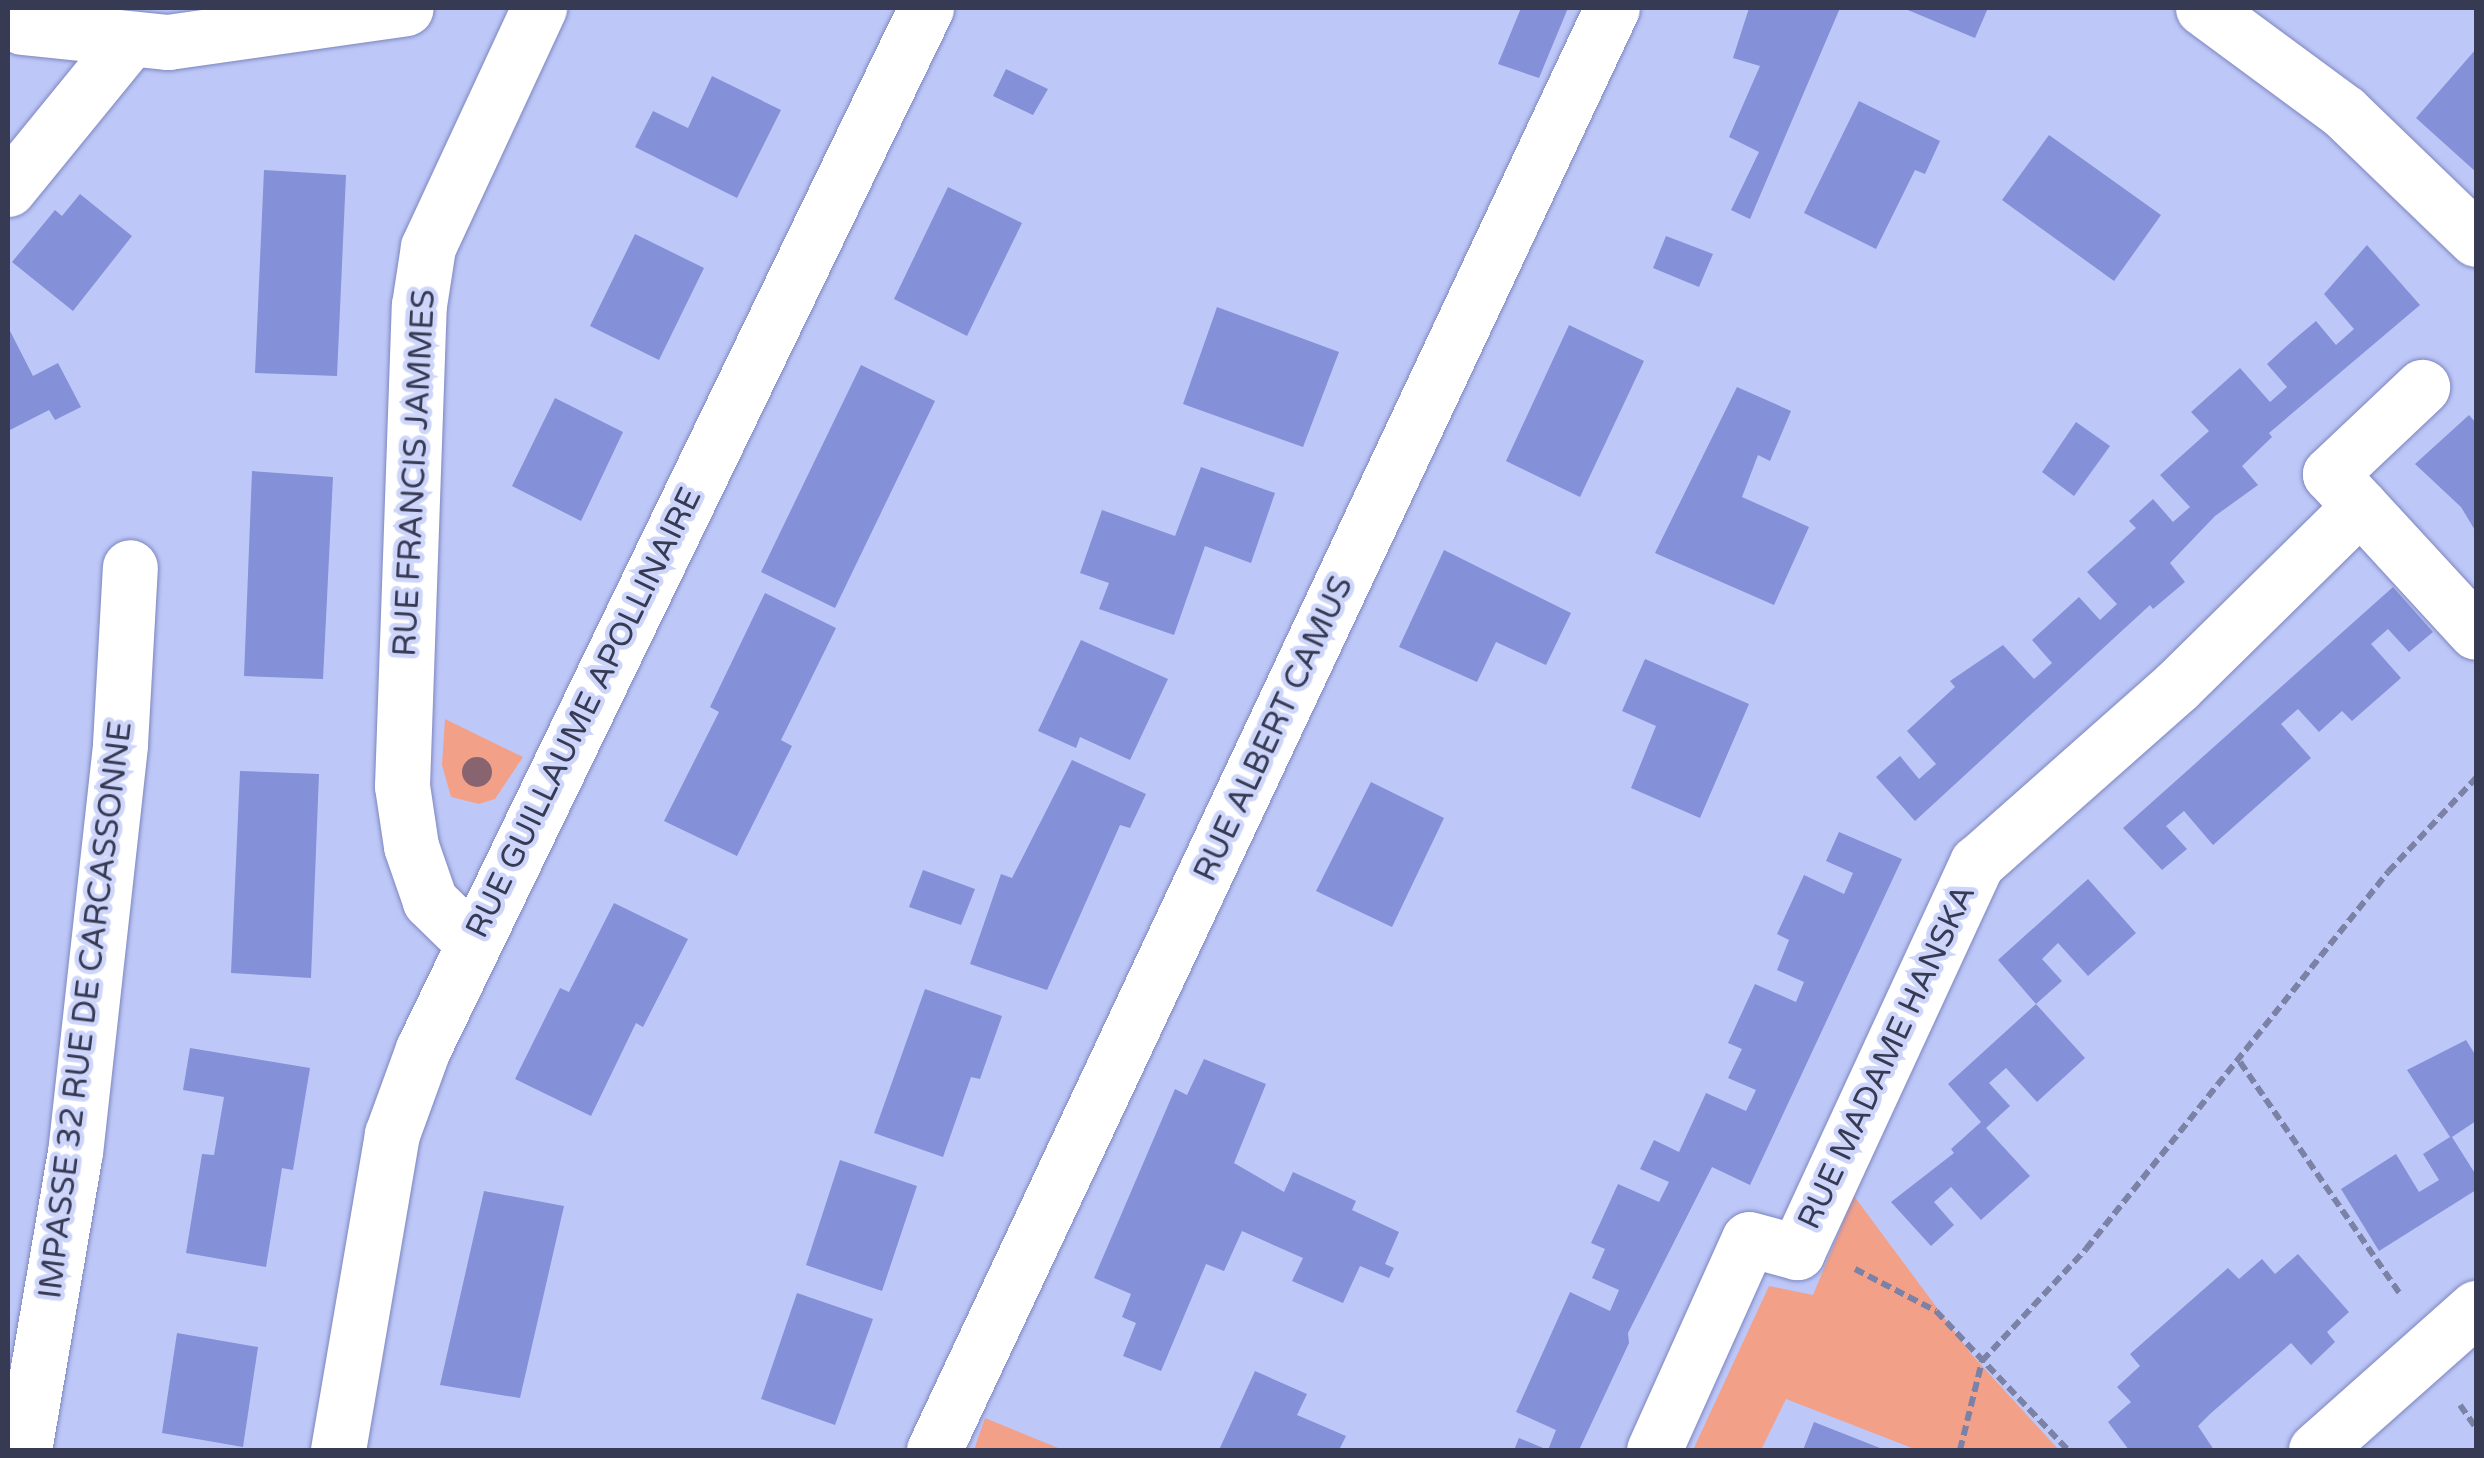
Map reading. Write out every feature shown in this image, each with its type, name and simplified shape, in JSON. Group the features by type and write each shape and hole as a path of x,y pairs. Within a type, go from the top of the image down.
{"street":[{"path":"22,27 128,42 168,42 406,8"},
{"name":"RUE FRANCIS JAMMES","path":"472,942 430,901 412,846 402,786 419,305 428,247 539,8"},
{"name":"RUE GUILLAUME APOLLINAIRE","path":"338,1450 392,1134 472,942 926,8"},
{"name":"RUE ALBERT CAMUS","path":"934,1450 1612,8"},
{"path":"2203,8 2344,112 2476,239"},
{"path":"8,189 128,42"},
{"path":"2422,388 2330,474 2476,632"},
{"name":"RUE MADAME HANSKA","path":"1654,1450 1749,1239 1797,1252 1977,863 2176,687 2360,506"},
{"name":"IMPASSE 32 RUE DE CARCASSONNE","path":"24,1450 75,1153 120,744 130,567"},
{"path":"2316,1450 2476,1308"}],"path":[{"path":"1960,1450 1982,1360 2086,1249 2240,1062 2388,872 2476,778"},
{"path":"2240,1062 2403,1299 2424,1356 2476,1428"},
{"path":"1797,1252 1838,1260 1936,1311 2068,1450"}],"shaded area":[{"path":"445,719 523,757 495,799 479,804 451,797 442,765"},
{"path":"1854,1196 1972,1355 2059,1450 1917,1450 1786,1399 1761,1450 1693,1450 1769,1286 1813,1295"},
{"path":"985,1418 1063,1450 974,1450"}],"building":[{"path":"1521,8 1568,8 1539,78 1498,64"},
{"path":"1749,8 1840,8 1750,219 1731,210 1759,152 1729,137 1760,66 1733,58"},
{"path":"1903,8 1988,8 1975,38"},
{"path":"2476,49 2476,172 2416,118"},
{"path":"1006,69 1048,89 1033,115 993,96"},
{"path":"712,76 781,110 737,198 635,147 653,111 688,128"},
{"path":"1859,101 1940,141 1925,174 1915,170 1876,249 1804,213"},
{"path":"2049,135 2161,215 2114,281 2002,200"},
{"path":"264,170 346,175 337,376 255,373"},
{"path":"948,187 1022,223 967,336 894,299"},
{"path":"80,194 132,236 73,311 12,262 55,210 62,216"},
{"path":"635,234 704,268 659,360 590,326"},
{"path":"1666,236 1713,254 1699,287 1653,268"},
{"path":"2367,245 2420,305 2269,433 2272,437 2242,466 2258,485 2215,516 2170,563 2185,582 2153,609 2150,605 1915,821 1876,777 1900,756 1919,779 1936,764 1907,731 1955,687 1950,681 2003,645 2034,679 2052,663 2032,640 2079,597 2100,620 2117,604 2087,572 2136,528 2129,521 2153,499 2173,522 2190,507 2160,475 2209,431 2191,412 2240,368 2270,402 2287,387 2267,364 2290,343 2316,321 2336,345 2354,329 2324,294"},
{"path":"1217,307 1339,352 1303,447 1183,404"},
{"path":"1569,325 1644,361 1580,497 1506,461"},
{"path":"8,327 33,376 58,363 81,407 55,420 49,410 8,431"},
{"path":"861,365 935,401 835,608 761,572"},
{"path":"1737,387 1791,411 1770,461 1758,455 1742,497 1809,527 1774,605 1655,553"},
{"path":"555,398 623,432 581,521 512,486"},
{"path":"2469,415 2476,423 2476,532 2461,507 2415,464"},
{"path":"2076,422 2110,446 2074,496 2042,472"},
{"path":"1201,467 1275,493 1251,563 1205,546 1174,635 1099,609 1109,583 1080,573 1102,510 1175,536"},
{"path":"252,471 333,477 323,679 244,676"},
{"path":"1444,550 1571,613 1546,665 1496,642 1477,682 1399,647"},
{"path":"2393,587 2433,632 2409,652 2388,629 2371,644 2401,678 2352,721 2342,711 2319,732 2298,709 2281,724 2311,758 2213,845 2184,811 2166,826 2187,849 2162,870 2123,828"},
{"path":"765,593 836,628 781,740 792,746 737,856 664,821 719,712 710,707"},
{"path":"1081,640 1168,679 1130,760 1080,737 1076,748 1038,731"},
{"path":"1645,659 1749,704 1700,818 1631,788 1656,726 1622,711"},
{"path":"1072,760 1146,794 1130,828 1120,825 1047,990 970,964 1001,874 1012,878"},
{"path":"240,771 319,774 311,978 231,973"},
{"path":"1371,782 1444,818 1392,927 1316,891"},
{"path":"1839,832 1902,859 1750,1185 1712,1167 1628,1333 1629,1343 1579,1450 1548,1450 1556,1430 1516,1412 1570,1292 1610,1311 1619,1290 1592,1278 1605,1249 1591,1243 1618,1184 1659,1202 1669,1182 1640,1169 1654,1140 1679,1152 1706,1093 1746,1111 1756,1090 1728,1078 1742,1049 1728,1043 1755,984 1796,1002 1804,982 1777,970 1789,940 1777,934 1804,875 1844,894 1853,873 1826,861"},
{"path":"923,870 975,889 961,925 909,907"},
{"path":"2088,879 2136,933 2088,976 2058,943 2042,959 2062,981 2036,1004 1998,960"},
{"path":"614,903 688,939 643,1027 636,1023 591,1116 515,1079 560,988 569,992"},
{"path":"925,989 1002,1016 980,1079 971,1077 943,1157 874,1133"},
{"path":"2036,1004 2085,1058 2037,1102 2006,1068 1989,1083 2010,1106 1986,1128 2030,1176 1981,1220 1951,1187 1934,1202 1954,1225 1931,1246 1891,1202 1954,1153 1951,1149 1981,1122 1948,1084"},
{"path":"2466,1040 2476,1056 2476,1121 2452,1137 2476,1175 2476,1190 2379,1251 2341,1189 2396,1154 2419,1192 2439,1180 2423,1154 2450,1137 2407,1070"},
{"path":"190,1048 310,1068 293,1170 282,1168 266,1267 186,1253 202,1154 214,1155 224,1097 183,1090"},
{"path":"1204,1059 1266,1084 1234,1163 1284,1192 1293,1172 1356,1201 1352,1210 1399,1232 1385,1264 1394,1268 1389,1278 1360,1266 1343,1303 1292,1281 1303,1258 1242,1231 1224,1271 1206,1264 1161,1371 1123,1356 1136,1323 1122,1317 1131,1294 1094,1278 1175,1089 1187,1095"},
{"path":"840,1160 917,1186 882,1291 806,1265"},
{"path":"484,1191 564,1206 520,1398 440,1385"},
{"path":"2298,1254 2349,1312 2327,1332 2335,1342 2311,1365 2291,1343 2210,1414 2198,1426 2214,1450 2129,1450 2108,1422 2131,1402 2117,1387 2140,1366 2130,1354 2228,1268 2239,1279 2262,1259 2275,1274"},
{"path":"797,1293 873,1319 835,1425 761,1399"},
{"path":"177,1333 258,1347 243,1447 162,1433"},
{"path":"1255,1371 1307,1394 1297,1415 1346,1436 1339,1450 1219,1450"},
{"path":"1814,1422 1885,1450 1803,1450"},
{"path":"1519,1438 1548,1450 1514,1450"}]}
